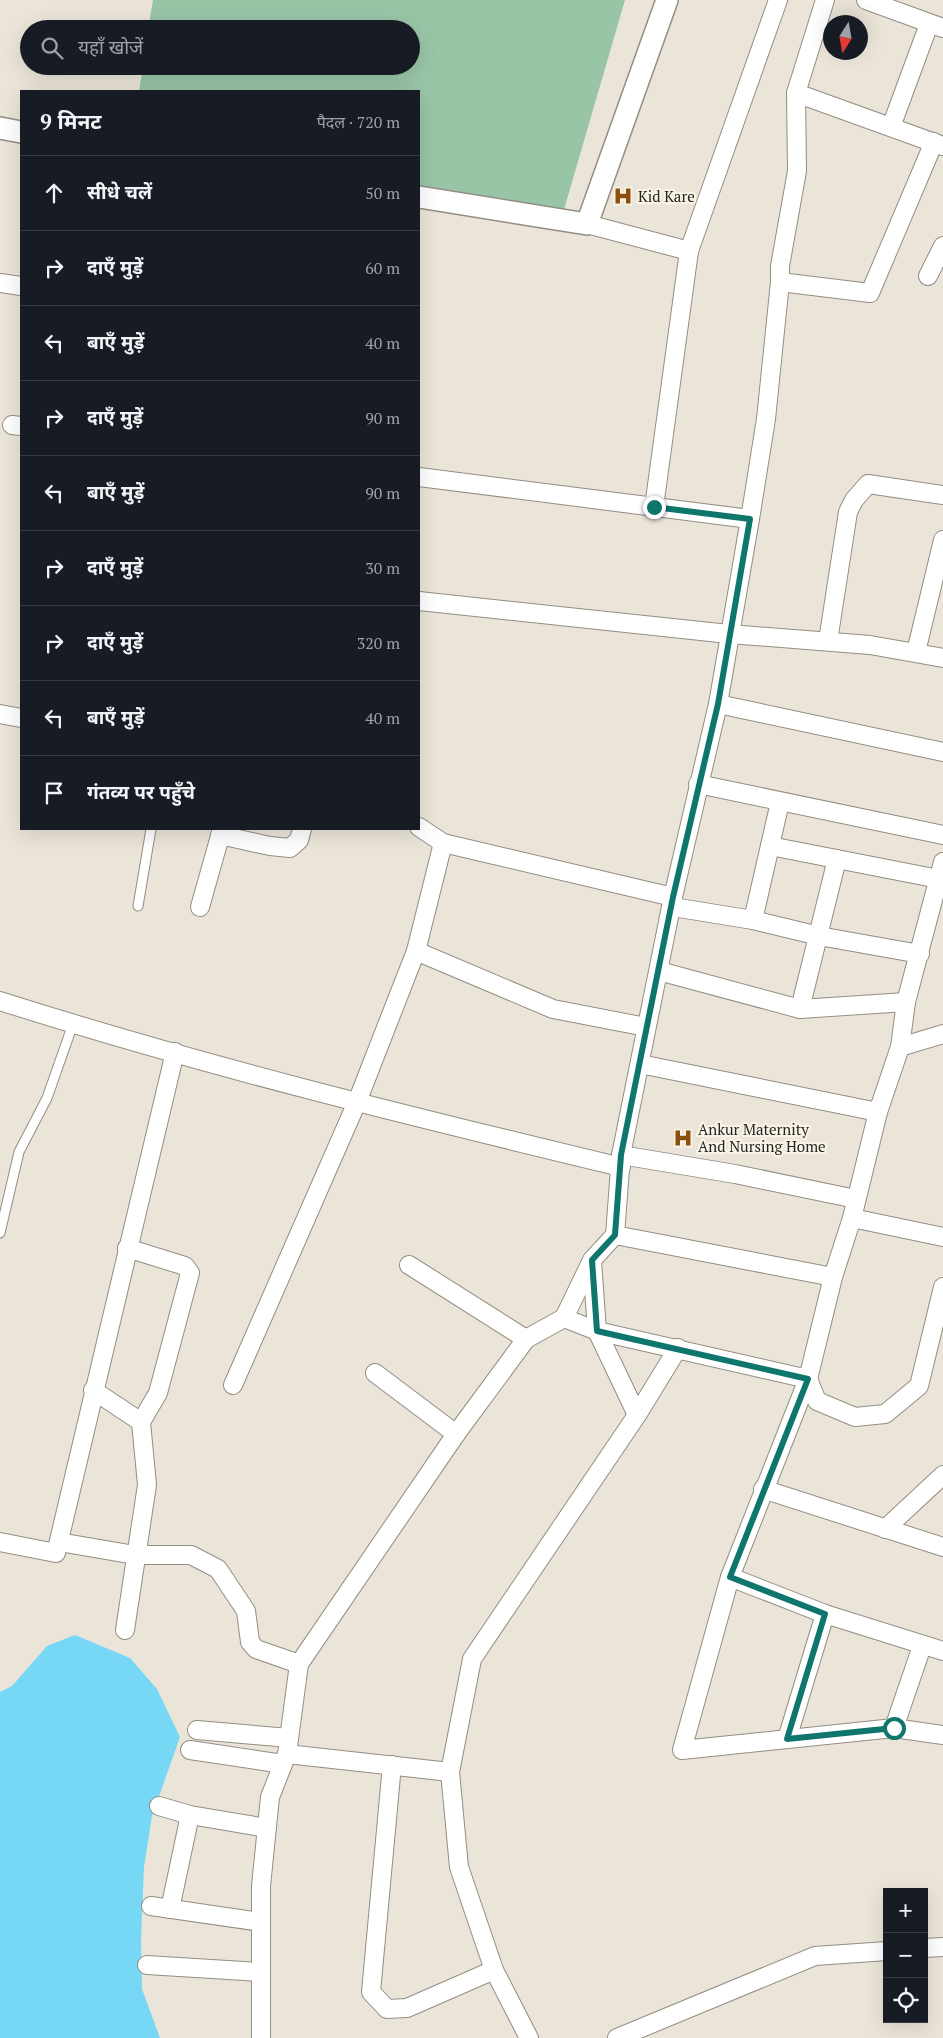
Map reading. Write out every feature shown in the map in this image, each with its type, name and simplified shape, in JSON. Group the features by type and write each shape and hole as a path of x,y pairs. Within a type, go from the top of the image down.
{"street":[{"path":"654,507 688,251 778,0"},
{"path":"262,2038 260,1972 261,1886 270,1797 286,1752 299,1664 456,1434 526,1338 564,1318 592,1260 615,1235 621,1161 646,1027 698,784 718,704 750,519 766,419 780,266 797,171 796,93 825,0"},
{"path":"866,0 936,26 892,127"},
{"path":"587,224 665,1"},
{"path":"780,282 870,293 938,144 796,93"},
{"path":"0,128 20,132"},
{"path":"420,196 587,224 688,251"},
{"path":"928,276 943,246"},
{"path":"0,283 20,286"},
{"path":"420,476 750,519"},
{"path":"828,641 848,512 854,500 868,484 943,495"},
{"path":"916,652 943,540"},
{"path":"420,601 729,634 828,641 916,652 943,658"},
{"path":"718,704 943,752"},
{"path":"0,714 20,718"},
{"path":"698,784 943,835"},
{"path":"753,920 780,802"},
{"path":"420,829 443,843 673,902 819,936 920,954"},
{"path":"200,907 221,832 270,846 290,848 299,840 302,830"},
{"path":"234,1385 357,1102 416,952 443,843"},
{"path":"770,846 837,859 941,871 906,1002 900,1047 878,1112 852,1218 833,1277 808,1379 763,1489 730,1577 682,1750 894,1728 943,1735"},
{"path":"800,1009 837,859"},
{"path":"416,952 553,1009 646,1027"},
{"path":"659,971 800,1009 906,1002"},
{"path":"0,1001 74,1024 357,1102 621,1161 735,1174 856,1199"},
{"path":"900,1047 943,1034"},
{"path":"0,1542 56,1553 93,1390 175,1052"},
{"path":"640,1064 878,1112"},
{"path":"852,1218 943,1237"},
{"path":"615,1235 833,1277"},
{"path":"125,1630 147,1485 141,1422 156,1400 190,1273 185,1266 127,1248"},
{"path":"592,1260 597,1331 637,1415"},
{"path":"409,1265 526,1338"},
{"path":"808,1379 817,1401 855,1417 885,1414 919,1386 943,1287"},
{"path":"564,1318 597,1331 808,1379"},
{"path":"529,2038 494,1970 458,1867 450,1772 472,1659 637,1415 678,1348"},
{"path":"375,1373 456,1434"},
{"path":"93,1390 141,1422"},
{"path":"885,1528 943,1475"},
{"path":"763,1489 943,1547"},
{"path":"59,1542 135,1555 191,1555 218,1569 246,1611 250,1642 256,1649 299,1664"},
{"path":"730,1577 825,1614 922,1646 943,1650"},
{"path":"787,1739 825,1614"},
{"path":"894,1728 922,1646"},
{"path":"197,1730 286,1752"},
{"path":"190,1750 286,1752 450,1772"},
{"path":"392,1765 371,1992 388,2009 407,2008 494,1970"},
{"path":"159,1806 190,1815 267,1828"},
{"path":"170,1908 190,1815"},
{"path":"152,1906 260,1922"},
{"path":"928,1948 943,1947"},
{"path":"617,2038 815,1956 883,1951"},
{"path":"147,1964 260,1972"}],"lane":[{"path":"138,906 151,830"},
{"path":"0,1233 19,1152 47,1098 74,1024"}],"green space":[{"path":"153,0 625,0 563,213 420,187 420,90 139,90 142,75 420,75 420,20 150,20"}],"water":[{"path":"75,1635 130,1658 157,1689 180,1737 152,1816 144,1867 141,1938 142,1989 160,2038 0,2038 0,1692 12,1686 47,1646"}],"place":[{"name":"Kid Kare","path":"623,196"},
{"name":"Ankur Maternity And Nursing Home","path":"683,1138"}],"route":[{"path":"654,507 750,519 718,704 673,897 673,907 646,1027 621,1155 615,1235 592,1260 597,1331 808,1379 763,1489 730,1577 825,1614 787,1739 894,1728"}]}
